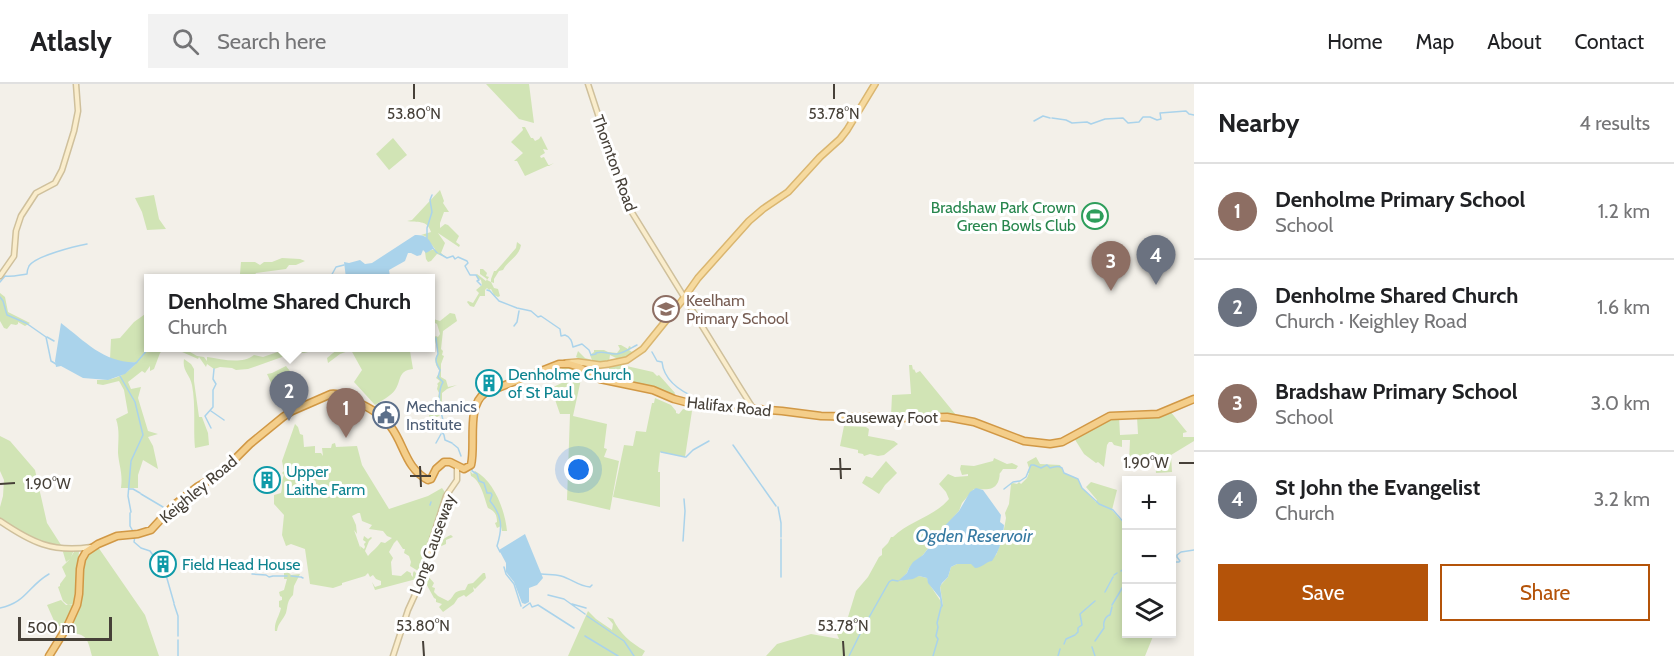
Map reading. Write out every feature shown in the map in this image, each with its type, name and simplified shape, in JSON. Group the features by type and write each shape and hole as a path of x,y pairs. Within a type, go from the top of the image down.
{"highway":[{"path":"457,466 466,469 471,464 474,417 480,397 559,364 565,364"},
{"name":"Halifax Road","path":"565,364 579,367 600,379 653,390 690,404 825,416"},
{"name":"Keighley Road","path":"83,551 120,535 138,534 151,530 174,505 197,487 220,474 250,444 287,414 331,394 348,398 375,411 389,423 403,452 415,469 427,480 432,479 442,462 449,462 457,466"},
{"name":"Causeway Foot","path":"825,416 950,417 974,422 1024,441 1056,444 1110,416 1158,414 1194,399"},
{"path":"49,656 67,627 77,605 83,551"}],"main road":[{"path":"0,276 13,258 16,231 21,216 36,193 54,184 61,173 78,111 76,84"},
{"name":"Thornton Road","path":"588,84 628,206 751,409"},
{"path":"565,364 573,362 602,365 630,358 644,348 698,278 749,221 763,208 788,192 840,139 875,84"},
{"name":"Long Causeway","path":"393,656 408,610 424,575 430,546 446,496 456,480 457,466"},
{"path":"0,521 25,538 53,548 83,551"}],"green space":[{"path":"486,84 529,84 534,123 519,119"},
{"path":"522,127 525,127 535,141 541,136 548,150 543,149 545,153 540,156 544,157 549,165 525,176 517,161 514,161 523,153 511,142 523,130"},
{"path":"393,138 407,155 389,170 376,154"},
{"path":"440,190 443,203 449,212 444,212 440,228 445,224 448,225 459,236 456,242 460,245 459,247 438,233 445,243 441,253 446,257 437,254 428,262 425,252 435,249 425,236 421,235 431,232 429,228 421,222 407,221 412,220"},
{"path":"154,195 159,219 166,229 147,230 135,198"},
{"path":"517,242 521,245 518,253 503,270 499,271 494,283 491,282 494,271 516,248"},
{"path":"282,258 305,261 289,265 286,269 240,274 241,262 255,262 260,265 264,262"},
{"path":"480,269 487,273 486,276 489,277 487,280 494,288 498,289 500,296 494,295 491,289 487,288 485,296 480,296 474,307 470,306 467,302 473,303 479,293 476,290 482,285 476,275 486,281 487,279 480,274"},
{"path":"0,293 5,297 8,312 30,323 25,326 18,322 16,325 11,324 7,329 4,328 0,321"},
{"path":"450,313 455,314 457,321 443,331 441,349 444,356 441,364 441,377 446,380 448,387 457,385 442,393 442,406 445,413 430,418 429,415 432,413 441,411 438,406 440,405 437,389 440,381 436,378 440,372 435,359 438,353 435,336 440,334 435,320 440,321"},
{"path":"144,315 144,352 161,352 154,369 150,371 150,366 145,373 142,371 128,382 131,389 141,387 138,398 148,431 158,434 148,437 153,446 158,469 143,460 138,475 138,488 121,488 116,419 128,413 124,390 119,381 103,385 97,384 97,380 120,376 137,362 127,363 110,359 111,339 120,338"},
{"path":"618,345 628,349 629,346 631,347 629,350 632,352 637,351 623,359 610,355 609,362 594,363 576,357 578,351 585,358 592,360 590,355 594,350 617,353 620,349"},
{"path":"182,352 204,357 207,361 207,357 237,361 254,355 263,357 277,352 296,352 248,369 236,370 220,367 214,369 207,364 206,367 199,357 198,359"},
{"path":"334,352 346,352 328,363 327,358"},
{"path":"352,352 410,352 413,369 404,372 393,392 375,405 354,382 362,370"},
{"path":"184,359 194,369 199,417 202,417 208,433 209,445 195,448 193,393 191,381 184,367"},
{"path":"608,365 622,365 653,372 659,375 675,393 675,397 612,379"},
{"path":"909,365 912,365 916,373 920,371 956,415 944,413 944,415 891,416 892,395 911,394"},
{"path":"286,366 300,384 295,391 300,399 285,412 274,400 282,392 278,388 274,389 267,374"},
{"path":"566,366 583,370 573,416 607,424 604,448 607,449 604,457 619,461 610,510 567,500 570,414 560,414 551,388 566,381 561,369"},
{"path":"655,398 671,405 676,413 679,414 683,409 692,411 685,457 660,452 658,472 660,472 660,507 613,497 624,445 633,446 636,431 646,432"},
{"path":"1170,411 1187,432 1183,433 1183,437 1194,437 1194,441 1171,455 1172,472 1156,473 1155,460 1129,462 1130,440 1122,440 1122,447 1109,442 1104,467 1084,454 1074,438 1110,417 1119,416 1120,435 1138,434 1137,417"},
{"path":"295,424 300,434 303,435 304,447 315,446 315,453 321,453 323,456 322,448 331,448 335,443 336,447 357,446 362,465 389,509 428,496 442,488 449,498 447,504 449,505 445,509 442,528 439,537 436,537 437,542 433,545 451,535 453,537 446,540 446,544 437,548 432,547 430,552 433,555 428,576 434,583 432,587 435,588 434,592 448,601 456,593 465,590 468,584 473,583 483,573 486,578 475,589 473,587 474,591 466,597 464,595 458,598 443,612 439,607 442,604 436,602 423,578 424,568 418,571 410,566 409,556 404,553 405,549 397,540 389,552 393,558 392,575 401,576 407,571 413,577 414,571 420,578 375,590 372,582 375,587 381,585 381,581 373,575 370,577 368,573 333,588 310,584 305,549 291,544 286,546 282,535 284,515 274,504 274,495 282,491 284,471 282,461","holes":["360,513 362,521 372,525 369,529 383,531 392,538 385,543 381,542 368,556 365,551 372,538 368,539 364,536 365,547 364,549 360,546 361,550 354,530 357,534 352,516"]},
{"path":"844,426 866,427 869,429 868,436 894,441 898,444 884,455 864,456 858,453 858,450 840,446"},
{"path":"0,436 10,441 35,470 47,523 63,548 38,542 0,520 4,480 0,471"},
{"path":"1036,457 1040,464 1060,465 1064,473 1078,479 1082,488 1096,502 1097,500 1086,487 1091,482 1117,490 1112,510 1122,521 1122,638 1152,638 1145,656 766,656 777,644 811,634 839,639 837,634 848,617 856,591 868,577 882,555 882,549 891,537 936,510 949,499 939,484 948,474 955,477 968,476 968,474 962,475 961,465 974,466 993,461 994,458 1018,466 1016,469 1003,469 997,483 992,488 974,489 962,503 959,511 899,581 919,576 927,578 943,606 940,586 948,577 951,567 957,564 988,560 996,555 1002,540 1011,484 1019,482 1021,484 1027,478 1029,468 1027,462"},
{"path":"886,461 897,473 879,494 862,483 866,476 872,478"},
{"path":"470,471 473,474 475,471 482,476 493,489 504,514 507,531 502,531 501,526 497,528 496,515 488,508 480,485 471,476"},
{"path":"98,547 145,615 159,656 92,656 89,644 84,637 64,633 78,607 81,595 81,572 85,559"},
{"path":"64,550 74,550 71,557 75,550 79,551 75,604 68,605 63,601 58,587 66,576 62,567 70,559 66,562"},
{"path":"284,571 291,575 300,574 286,613 275,631 281,608 279,601 282,600 279,592 284,590 287,579 284,579"},
{"path":"61,600 66,605 75,605 64,629 55,623 47,605"},
{"path":"588,611 612,630 613,624 607,617 613,619 626,637 645,651 642,656 568,656"}],"water":[{"path":"415,235 428,239 440,254 433,249 426,253 423,250 421,255 417,256 408,253 405,261 389,270 390,274 346,274 344,262 360,260 365,264 372,263"},
{"path":"61,323 106,356 126,362 138,362 125,374 108,380 83,378 61,366 56,367"},
{"name":"Ogden Reservoir","path":"976,488 983,490 1001,515 1000,522 1004,525 1001,544 992,561 980,567 975,568 971,564 957,564 951,567 948,577 940,587 943,606 941,608 940,598 928,583 927,578 919,576 898,581 907,573 913,562 923,555 930,546 930,541 959,511 970,492"},
{"path":"525,534 543,578 537,585 529,588 529,602 525,604 522,603 514,582 506,572 506,563 499,550"}],"waterway":[{"path":"1052,118 1072,123 1091,124 1105,119 1123,118 1128,123 1139,122 1143,117 1157,120 1161,119 1160,113 1186,111 1194,115"},
{"path":"1034,121 1043,116 1050,118"},
{"path":"427,238 427,228 432,212 430,200 432,195"},
{"path":"0,282 5,276 27,274 29,266 39,259 87,244"},
{"path":"440,254 447,258 453,256 455,259 458,257 467,261 465,266 470,275 476,275 481,285"},
{"path":"332,274 336,267 344,265"},
{"path":"487,290 499,301 531,311 538,317 541,316 560,329 561,336 569,337 573,347 582,344 591,355 596,354"},
{"path":"0,297 7,315 26,323 46,337 51,361 56,364"},
{"path":"514,326 519,311"},
{"path":"47,337 54,341"},
{"path":"436,338 438,354 436,360 440,370 438,377 443,382 440,396 443,420 438,426 445,440 452,443"},
{"path":"596,353 617,354 637,345"},
{"path":"136,363 146,352"},
{"path":"652,352 657,361 662,362 666,375 674,385 699,399"},
{"path":"211,428 205,416 213,407 213,390 216,384 213,379 214,369"},
{"path":"120,376 135,402 143,435 131,461 128,496 131,512"},
{"path":"211,411 224,420"},
{"path":"436,443 441,434"},
{"path":"686,457 709,441"},
{"path":"453,444 458,448 461,456"},
{"path":"733,445 776,506"},
{"path":"661,452 685,457"},
{"path":"1004,489 1013,482 1026,477 1031,465 1041,468 1047,465 1050,468 1056,466 1062,468 1064,473 1078,479 1082,488 1099,504 1113,510 1122,520"},
{"path":"472,468 479,481 484,483 487,493 492,495 490,501 497,511 500,522 497,546 500,552"},
{"path":"129,489 140,493"},
{"path":"141,494 165,510"},
{"path":"683,541 684,499"},
{"path":"778,507 781,537"},
{"path":"130,513 130,526 134,533"},
{"path":"135,536 134,542 150,551 161,567"},
{"path":"781,539 781,577"},
{"path":"1176,562 1180,561 1177,555 1181,552 1194,550"},
{"path":"504,567 506,574 514,584 521,606"},
{"path":"164,568 174,603"},
{"path":"0,608 16,602 49,574"},
{"path":"252,574 269,577 287,576"},
{"path":"541,574 561,576 590,587 592,585"},
{"path":"291,576 300,577"},
{"path":"1105,592 1113,577"},
{"path":"849,656 889,582 898,581"},
{"path":"1112,605 1124,584"},
{"path":"548,595 564,599 585,614"},
{"path":"1079,627 1082,625 1080,614 1095,601"},
{"path":"523,608 530,603 532,607 538,605 574,628"},
{"path":"174,604 178,616 178,636"},
{"path":"572,604 586,608"},
{"path":"933,656 938,639 936,636 937,623 941,607"},
{"path":"1104,627 1112,607"},
{"path":"587,616 624,641 634,656"},
{"path":"1076,634 1078,628"},
{"path":"1095,641 1104,628"},
{"path":"1064,644 1066,639 1075,635"},
{"path":"585,636 618,656"},
{"path":"178,640 178,656"},
{"path":"1092,647 1095,656"},
{"path":"1058,656 1060,649"}],"place":[{"name":"Bradshaw Park Crown Green Bowls Club","path":"1095,216"},
{"name":"St John the Evangelist","path":"1156,285"},
{"name":"Bradshaw Primary School","path":"1111,291"},
{"name":"Keelham Primary School","path":"666,309"},
{"name":"Denholme Church of St Paul","path":"489,383"},
{"name":"Mechanics Institute","path":"386,415"},
{"name":"Denholme Shared Church","path":"289,421"},
{"name":"Denholme Primary School","path":"346,438"},
{"name":"Upper Laithe Farm","path":"267,480"},
{"name":"Field Head House","path":"163,564"}]}
